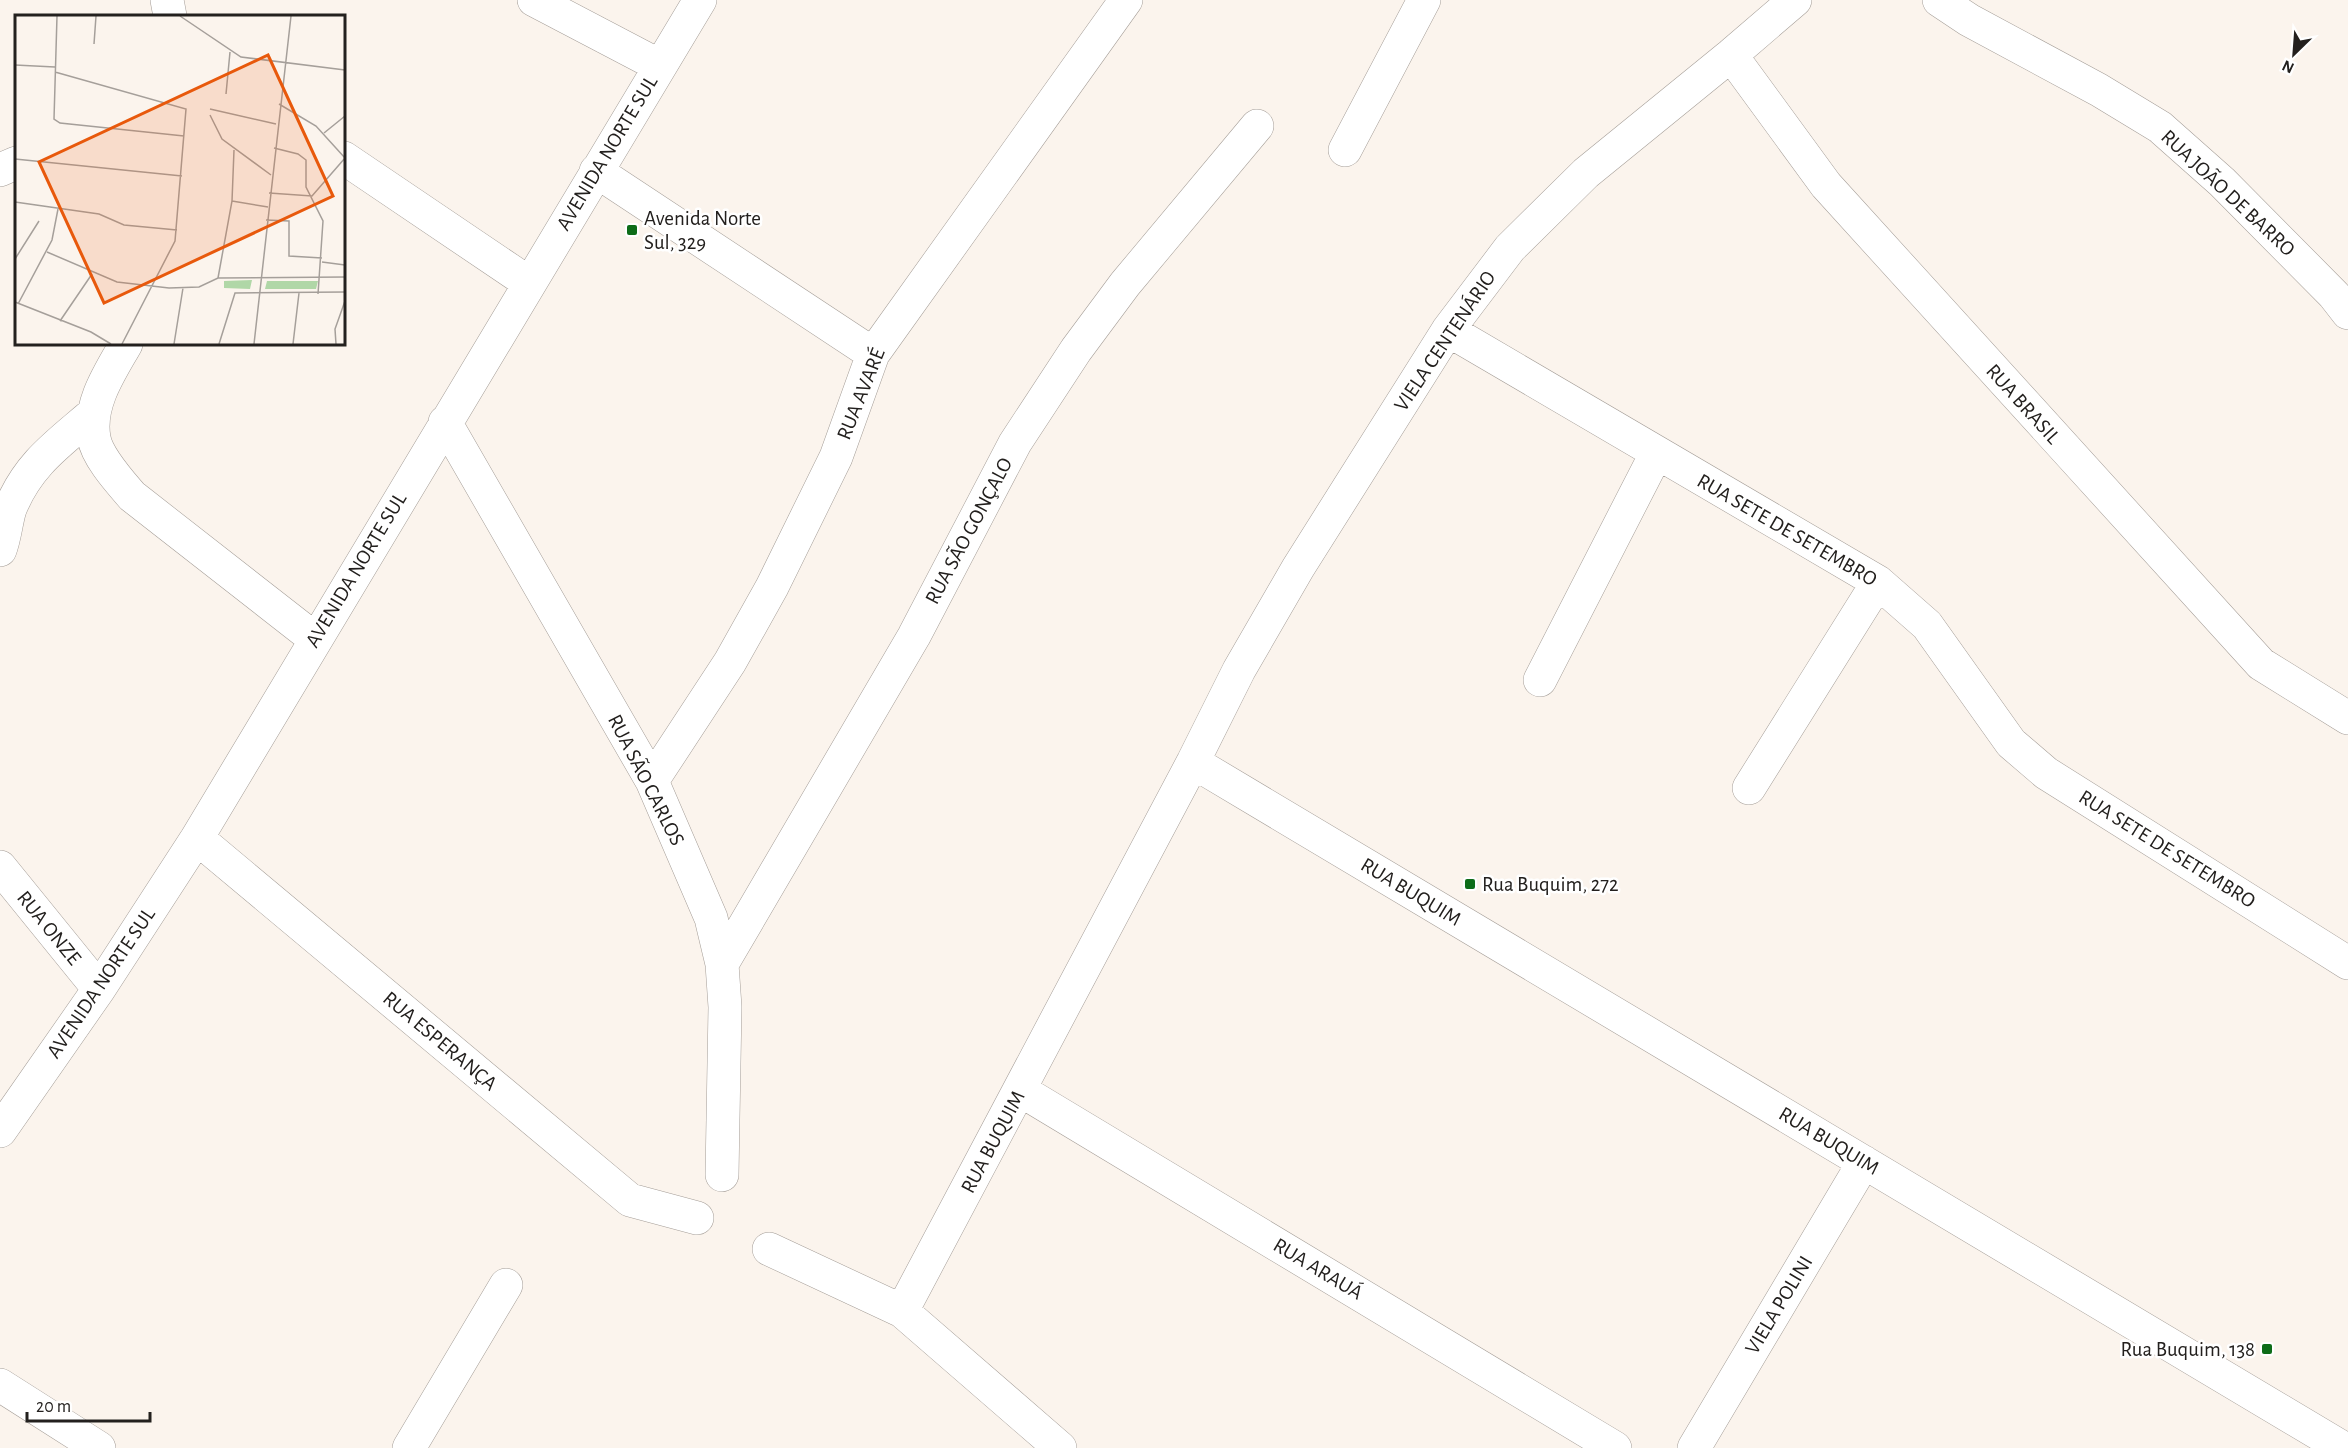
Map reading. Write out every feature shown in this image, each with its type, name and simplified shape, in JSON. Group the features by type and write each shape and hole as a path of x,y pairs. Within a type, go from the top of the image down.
{"street":[{"path":"167,0 170,15"},
{"path":"534,0 660,66"},
{"name":"AVENIDA NORTE SUL","path":"0,1131 99,990 197,838 700,0"},
{"name":"RUA AVARÉ","path":"652,781 730,662 772,587 836,457 873,354 1126,0"},
{"path":"1345,150 1424,0"},
{"name":"VIELA CENTENÁRIO","path":"1193,762 1239,670 1298,568 1448,330 1510,248 1586,173 1795,0"},
{"name":"RUA JOÃO DE BARRO","path":"1939,0 1969,20 2089,85 2160,127 2222,182 2343,298"},
{"name":"RUA BRASIL","path":"1731,55 1826,185 2260,664 2348,718"},
{"name":"RUA SÃO GONÇALO","path":"722,964 914,636 1015,443 1076,350 1125,284 1257,126"},
{"path":"345,159 529,283"},
{"path":"0,170 15,163"},
{"path":"596,171 873,354"},
{"name":"RUA SETE DE SETEMBRO","path":"1448,330 1656,454 1878,582 1927,625 2012,743 2046,773 2348,963"},
{"path":"125,345 105,381 94,413 94,440 111,470 132,496 315,639"},
{"path":"0,550 9,512 21,485 36,463 94,413"},
{"name":"RUA SÃO CARLOS","path":"445,422 652,781 711,918 722,964 725,1007 722,1175"},
{"path":"1540,680 1656,454"},
{"path":"1749,788 1878,582"},
{"name":"RUA BUQUIM","path":"902,1311 1193,762 2343,1448"},
{"name":"RUA ESPERANÇA","path":"197,838 630,1200 697,1218"},
{"name":"RUA ONZE","path":"0,867 99,990"},
{"name":"RUA ARAUÁ","path":"1020,1090 1615,1448"},
{"name":"VIELA POLINI","path":"1694,1448 1864,1162"},
{"path":"769,1249 902,1311 1060,1448"},
{"path":"409,1448 506,1285"},
{"path":"0,1385 99,1448"}],"place":[{"name":"Avenida Norte Sul, 329","path":"632,230"},
{"name":"Rua Buquim, 272","path":"1470,884"},
{"name":"Rua Buquim, 138","path":"2267,1349"}]}
